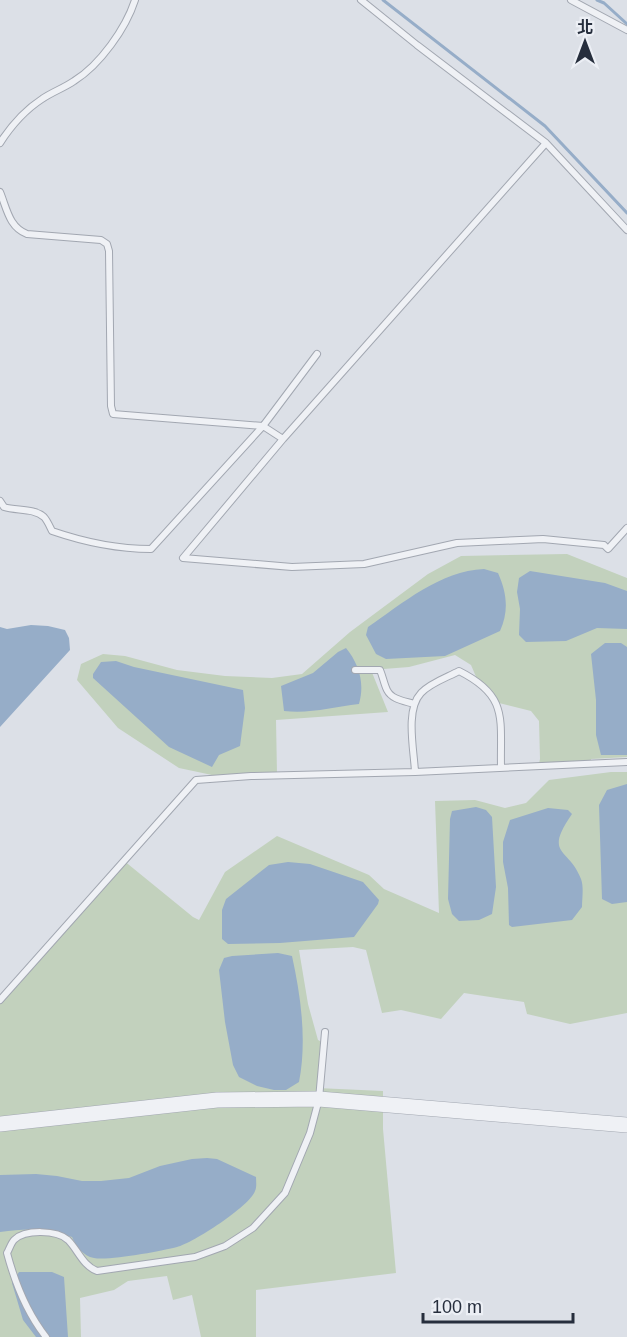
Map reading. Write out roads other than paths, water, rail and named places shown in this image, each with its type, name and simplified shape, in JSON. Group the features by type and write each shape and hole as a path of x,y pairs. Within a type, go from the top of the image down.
{"street":[{"path":"0,1124 217,1100 319,1099 627,1125"}],"lane":[{"path":"0,143 10,128 32,106 76,80 100,57 116,39 130,17 135,0"},
{"path":"361,0 546,143 627,230"},
{"path":"571,0 627,30"},
{"path":"546,143 283,439 183,558 292,567 364,564 468,542 543,539 604,545 608,549 627,528"},
{"path":"0,192 14,226 18,230 27,234 101,240 107,244 113,414 263,426 283,439"},
{"path":"0,501 4,507 15,511 29,511 44,517 52,531 81,541 151,549 263,426 317,354"},
{"path":"355,670 380,670 387,690 394,698 414,704"},
{"path":"415,772 412,714 414,704 422,692 459,671 479,681 491,693 498,708 501,726 501,768"},
{"path":"0,1000 196,780 627,762"},
{"path":"46,1337 33,1320 11,1268 7,1253 14,1240 28,1232 45,1232 66,1238 89,1268 97,1271 195,1257 225,1246 253,1228 285,1193 310,1132 319,1099 325,1032"}],"water":[{"path":"484,569 498,573 503,588 506,609 500,631 445,656 386,659 376,654 366,635 368,627 437,582 468,571"},
{"path":"530,571 605,583 627,591 627,629 597,628 566,641 526,642 519,635 520,609 517,592 519,578"},
{"path":"31,625 65,630 69,638 70,650 0,727 0,627 7,629"},
{"path":"605,643 621,643 627,647 627,755 601,755 596,735 596,700 591,654"},
{"path":"346,648 360,674 359,704 312,711 284,711 281,686 313,673"},
{"path":"116,661 134,667 243,690 245,708 240,746 219,755 212,767 169,747 93,678 101,662"},
{"path":"627,784 627,902 612,904 602,899 599,805 607,790"},
{"path":"476,807 486,810 492,817 496,887 492,914 479,920 459,921 452,914 448,899 450,819 452,811"},
{"path":"548,808 568,810 572,814 559,837 559,845 581,879 582,907 572,920 512,927 509,925 503,842 510,820"},
{"path":"288,862 310,864 363,882 379,900 378,904 354,937 280,943 228,944 222,939 222,910 226,899 269,865"},
{"path":"278,953 292,956 303,1035 299,1082 286,1090 257,1086 239,1077 233,1065 219,970 224,958"},
{"path":"207,1158 217,1159 256,1177 256,1189 243,1206 207,1231 177,1247 101,1259 86,1255 72,1237 62,1234 36,1230 0,1232 0,1175 36,1174 82,1181 101,1181 129,1178 160,1166"},
{"path":"19,1272 52,1272 64,1277 68,1337 36,1337 23,1320 12,1283"}],"waterway":[{"path":"383,0 545,126 627,213"},
{"path":"597,0 604,3 627,24"}]}
